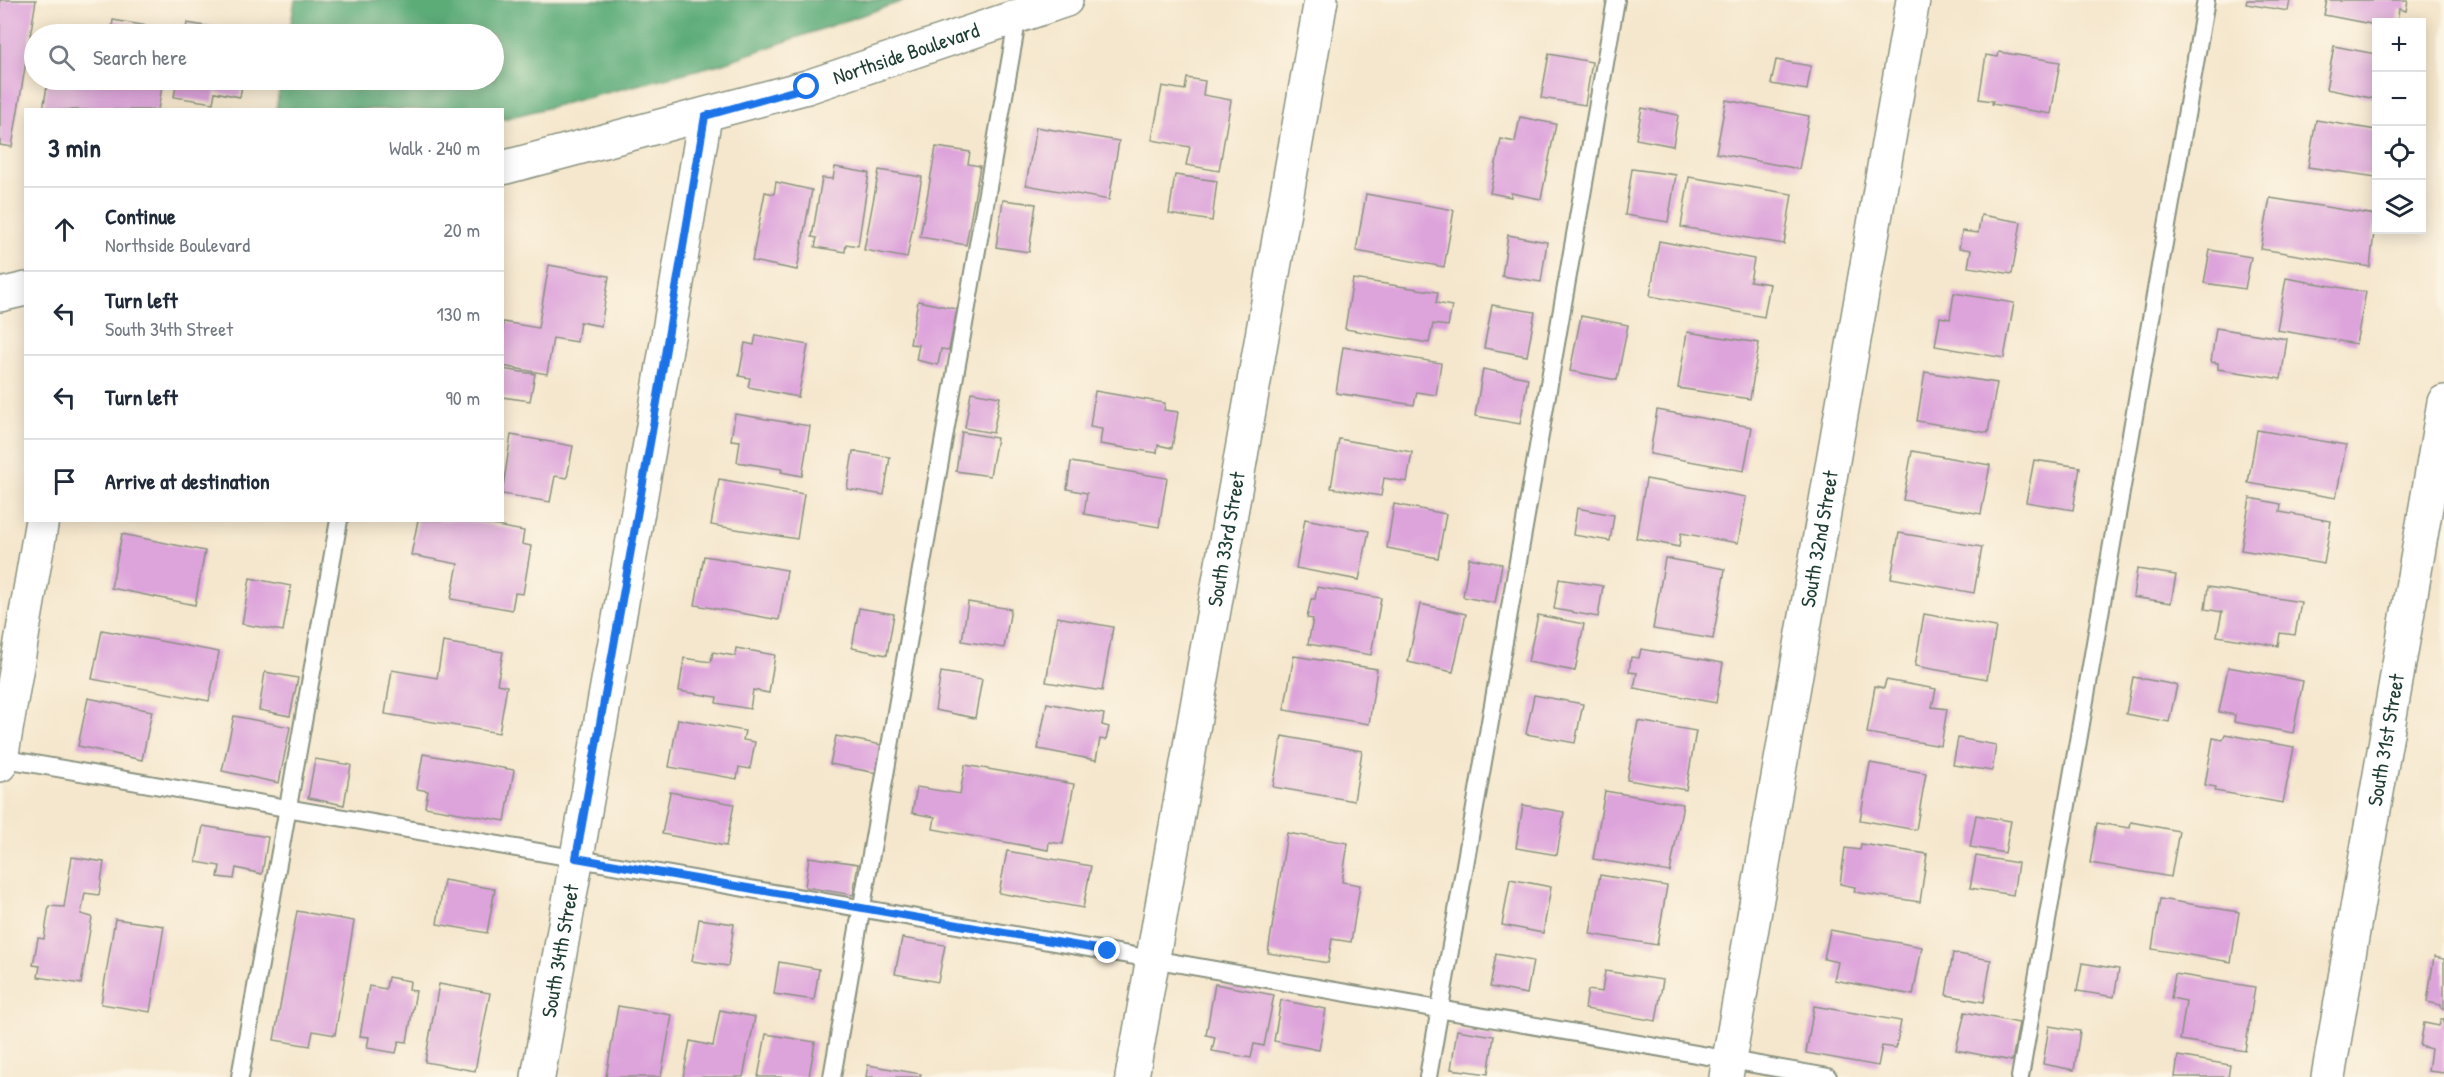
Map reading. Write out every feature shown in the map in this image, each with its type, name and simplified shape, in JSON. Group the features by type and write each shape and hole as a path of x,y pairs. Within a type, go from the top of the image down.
{"street":[{"name":"Northside Boulevard","path":"504,167 705,116 807,87 1066,0"},
{"name":"South 33rd Street","path":"1132,1077 1321,0"},
{"name":"South 32nd Street","path":"1728,1068 1913,0"},
{"name":"South 34th Street","path":"538,1077 652,432 705,116"},
{"path":"0,296 24,290"},
{"name":"South 31st Street","path":"2328,1077 2444,402"},
{"path":"0,760 42,522"}],"lane":[{"path":"1428,1077 1616,0"},
{"path":"2020,1077 2206,0"},
{"path":"832,1077 1018,16"},
{"path":"240,1077 339,522"},
{"path":"0,760 1440,1009 1728,1068 1828,1077"}],"green space":[{"path":"295,0 906,0 720,64 504,119 504,108 276,108 279,90 504,90 504,24 291,24"}],"building":[{"path":"0,0 36,0 32,24 24,24 24,74 12,147 0,145"},
{"path":"2247,0 2290,0 2288,11 2246,4"},
{"path":"2327,0 2408,0 2406,11 2399,9 2398,18 2372,18 2372,24 2324,15"},
{"path":"113,20 136,24 112,24"},
{"path":"2334,46 2372,53 2372,98 2326,89"},
{"path":"1999,52 2060,62 2051,114 1992,104 1993,101 1979,99 1986,55 1998,57"},
{"path":"1549,54 1592,62 1585,105 1541,98"},
{"path":"1776,60 1811,66 1807,90 1771,84"},
{"path":"1187,78 1205,81 1203,95 1231,100 1219,171 1186,165 1190,147 1152,140 1162,86 1185,90"},
{"path":"46,90 161,90 158,108 43,108"},
{"path":"175,90 241,90 240,97 215,92 213,103 174,97"},
{"path":"1726,100 1809,116 1799,169 1716,153"},
{"path":"1642,108 1678,115 1673,146 1636,139"},
{"path":"1520,117 1556,124 1541,199 1511,193 1511,197 1490,193 1501,139 1515,142"},
{"path":"2316,120 2372,129 2372,176 2308,167"},
{"path":"1036,127 1119,141 1109,200 1026,185"},
{"path":"936,147 970,152 968,164 980,166 966,245 920,237"},
{"path":"835,167 869,173 858,246 846,244 845,252 815,247 817,238 812,237 822,178 833,179"},
{"path":"1632,169 1676,175 1668,222 1625,215"},
{"path":"879,170 922,177 907,258 864,250"},
{"path":"1175,175 1217,181 1212,221 1169,214"},
{"path":"1689,177 1792,194 1784,244 1681,227"},
{"path":"776,182 812,190 797,270 752,261 765,192 774,194"},
{"path":"1366,194 1454,210 1444,267 1356,251"},
{"path":"2270,198 2372,214 2372,234 2374,234 2370,267 2261,249"},
{"path":"1003,200 1036,204 1029,252 996,247"},
{"path":"1981,215 2021,222 2012,274 1968,267 1971,250 1959,248 1962,231 1978,233"},
{"path":"1508,235 1547,242 1541,282 1502,276"},
{"path":"1659,241 1754,259 1750,281 1770,284 1764,317 1650,296"},
{"path":"2210,250 2251,257 2245,289 2204,283"},
{"path":"549,265 609,276 601,326 580,322 577,342 553,338 547,374 504,366 504,322 538,328"},
{"path":"2286,278 2366,292 2356,344 2277,330"},
{"path":"1353,279 1438,292 1436,303 1452,306 1448,326 1433,324 1429,343 1345,329"},
{"path":"1954,293 2014,303 2004,358 1935,346 1940,317 1950,319"},
{"path":"918,301 957,309 949,350 941,349 938,365 916,360 919,345 910,344"},
{"path":"1492,305 1535,312 1527,356 1484,348"},
{"path":"1581,316 1628,325 1617,380 1570,371"},
{"path":"2216,328 2287,339 2281,379 2218,369 2218,363 2211,362"},
{"path":"1687,332 1759,343 1750,399 1678,388"},
{"path":"756,335 808,345 798,397 748,387 750,378 739,376 745,343 754,345"},
{"path":"1343,347 1441,363 1436,395 1417,392 1414,405 1336,393"},
{"path":"504,369 535,374 530,401 504,397"},
{"path":"1483,369 1528,378 1520,424 1475,416"},
{"path":"1925,372 1997,383 1988,433 1917,421"},
{"path":"1095,391 1165,403 1164,410 1178,412 1172,448 1158,445 1157,453 1100,444 1102,429 1090,427"},
{"path":"971,392 1000,397 993,433 965,428"},
{"path":"1657,410 1752,427 1744,471 1650,454"},
{"path":"735,414 810,426 802,476 781,472 782,469 737,462 740,441 731,440"},
{"path":"2257,430 2346,445 2336,498 2248,483"},
{"path":"962,432 997,438 990,476 956,471"},
{"path":"511,435 573,446 567,478 555,476 550,502 504,494"},
{"path":"1339,439 1412,452 1407,482 1384,478 1381,496 1331,488"},
{"path":"853,451 890,457 884,495 847,489"},
{"path":"1912,451 1990,465 1981,514 1903,500"},
{"path":"2034,460 2080,467 2073,510 2026,502"},
{"path":"1071,462 1167,478 1159,527 1084,514 1087,493 1067,489"},
{"path":"719,479 804,494 797,539 711,525"},
{"path":"1646,479 1746,497 1738,543 1681,533 1679,547 1636,538"},
{"path":"2250,498 2281,504 2280,512 2331,521 2324,564 2241,550"},
{"path":"1394,504 1446,514 1438,558 1387,548"},
{"path":"1577,508 1614,515 1610,541 1573,535"},
{"path":"1305,519 1369,531 1359,580 1296,568"},
{"path":"418,522 476,522 524,531 522,544 531,546 523,594 515,593 512,610 451,599 458,564 411,555"},
{"path":"1899,533 1982,547 1974,593 1891,578"},
{"path":"122,534 205,551 195,605 111,588"},
{"path":"704,556 787,570 779,620 695,605"},
{"path":"1469,558 1502,564 1495,603 1463,597"},
{"path":"1665,558 1725,569 1713,639 1653,629"},
{"path":"2137,569 2176,575 2171,603 2133,597"},
{"path":"250,578 291,586 283,631 242,624"},
{"path":"1559,579 1603,586 1598,617 1554,609"},
{"path":"1317,587 1381,598 1371,655 1308,644 1313,619 1307,618 1311,599 1315,599"},
{"path":"2208,587 2301,602 2295,635 2280,633 2278,646 2217,636 2222,612 2205,609"},
{"path":"968,602 1011,609 1004,648 962,641"},
{"path":"1420,604 1466,614 1453,672 1408,662"},
{"path":"859,608 894,614 887,655 852,648"},
{"path":"1924,614 1996,627 1987,679 1915,666"},
{"path":"1538,615 1584,624 1575,671 1528,662"},
{"path":"1057,617 1113,627 1102,691 1046,682"},
{"path":"102,630 219,652 209,701 92,679"},
{"path":"443,642 503,652 497,684 507,686 499,733 385,714 392,670 437,678"},
{"path":"736,648 775,655 769,693 753,690 750,709 716,703 717,697 679,691 684,658 711,662 713,652 735,656"},
{"path":"1641,649 1723,663 1716,703 1634,688 1637,673 1629,672 1631,657 1639,658"},
{"path":"1294,656 1377,669 1369,724 1284,710"},
{"path":"2228,667 2303,681 2293,733 2234,722 2235,715 2219,712"},
{"path":"265,672 298,678 290,716 259,710"},
{"path":"941,672 982,679 975,718 935,710"},
{"path":"2133,677 2177,685 2169,722 2126,714"},
{"path":"1886,680 1936,689 1932,707 1947,709 1941,746 1867,733 1875,686 1884,688"},
{"path":"1534,695 1583,704 1575,743 1526,734"},
{"path":"88,698 152,711 142,760 78,746"},
{"path":"1047,703 1104,714 1102,725 1109,727 1106,740 1100,739 1096,760 1038,749"},
{"path":"234,716 290,727 279,783 222,771"},
{"path":"678,719 745,731 743,740 755,742 750,769 739,767 737,779 669,767"},
{"path":"1638,721 1696,731 1686,790 1627,780"},
{"path":"2225,734 2294,747 2283,803 2215,791 2216,787 2205,785 2213,738 2223,740"},
{"path":"836,736 882,745 877,773 830,764"},
{"path":"1282,736 1362,751 1354,801 1273,787"},
{"path":"1958,738 1996,745 1992,771 1953,765"},
{"path":"423,754 514,770 505,821 425,807 428,791 417,789"},
{"path":"315,759 351,765 344,805 308,798"},
{"path":"1870,763 1926,773 1916,830 1860,820"},
{"path":"965,765 1074,784 1063,844 1049,842 1048,850 933,829 935,817 912,813 917,787 960,794"},
{"path":"1605,791 1683,804 1670,872 1593,859"},
{"path":"670,792 734,804 726,846 662,834"},
{"path":"1523,805 1564,812 1557,855 1516,848"},
{"path":"1976,815 2011,821 2005,853 1970,847"},
{"path":"2131,822 2179,831 2171,877 2090,863 2097,823 2130,828"},
{"path":"203,826 268,837 262,874 236,868 234,879 218,877 220,866 196,862"},
{"path":"1287,833 1348,843 1342,882 1360,885 1351,942 1332,939 1328,963 1268,953"},
{"path":"1861,844 1927,854 1920,902 1854,892 1855,887 1840,884 1845,848 1860,850"},
{"path":"1007,851 1091,866 1083,908 999,893"},
{"path":"1976,856 2018,863 2013,895 1970,888"},
{"path":"72,857 104,862 99,895 85,893 81,914 92,917 81,984 38,977 40,966 33,965 38,938 44,939 49,906 64,907"},
{"path":"809,857 858,864 853,895 805,887"},
{"path":"1600,875 1667,886 1657,945 1590,934"},
{"path":"1510,879 1551,887 1543,933 1502,925"},
{"path":"444,880 495,889 487,933 437,924"},
{"path":"2160,899 2239,912 2231,962 2152,949"},
{"path":"297,911 354,921 335,1035 313,1031 310,1046 274,1040"},
{"path":"115,919 164,926 150,1012 101,1004"},
{"path":"699,919 734,924 728,966 692,961"},
{"path":"1830,930 1922,947 1913,995 1834,980 1838,962 1824,959"},
{"path":"902,938 945,945 938,982 895,974"},
{"path":"1953,953 1991,960 1984,1002 1946,995"},
{"path":"1496,954 1533,961 1527,994 1490,987"},
{"path":"2434,957 2444,959 2444,1009 2441,1005 2427,1002"},
{"path":"779,962 819,969 814,1000 774,994"},
{"path":"2082,963 2119,969 2114,997 2077,991"},
{"path":"1605,971 1663,980 1656,1021 1585,1009 1588,990 1602,992"},
{"path":"2175,974 2255,987 2245,1051 2180,1040 2186,1001 2171,998"},
{"path":"388,977 410,981 409,990 416,991 407,1042 399,1041 396,1053 367,1048 369,1037 360,1036 369,986 386,989"},
{"path":"439,984 490,993 475,1071 425,1062"},
{"path":"1215,984 1274,995 1264,1046 1254,1044 1251,1058 1212,1051 1215,1037 1206,1035"},
{"path":"1281,1000 1326,1009 1319,1050 1274,1041"},
{"path":"618,1006 672,1015 661,1077 606,1077"},
{"path":"1814,1006 1901,1021 1896,1048 1882,1046 1878,1066 1806,1053"},
{"path":"720,1010 755,1017 743,1077 683,1077 690,1041 713,1046"},
{"path":"1965,1012 2019,1023 2012,1061 1956,1050"},
{"path":"2441,1019 2444,1019 2444,1073 2428,1071 2431,1049 2420,1046 2424,1023 2439,1026"},
{"path":"2049,1026 2080,1031 2074,1070 2043,1064"},
{"path":"1457,1030 1494,1036 1488,1074 1451,1069"},
{"path":"766,1034 815,1042 809,1077 758,1077"},
{"path":"2178,1056 2230,1065 2228,1077 2175,1077"},
{"path":"868,1065 921,1074 920,1077 866,1077"}],"route":[{"path":"807,87 705,116 652,432 576,858 1108,951"}]}
